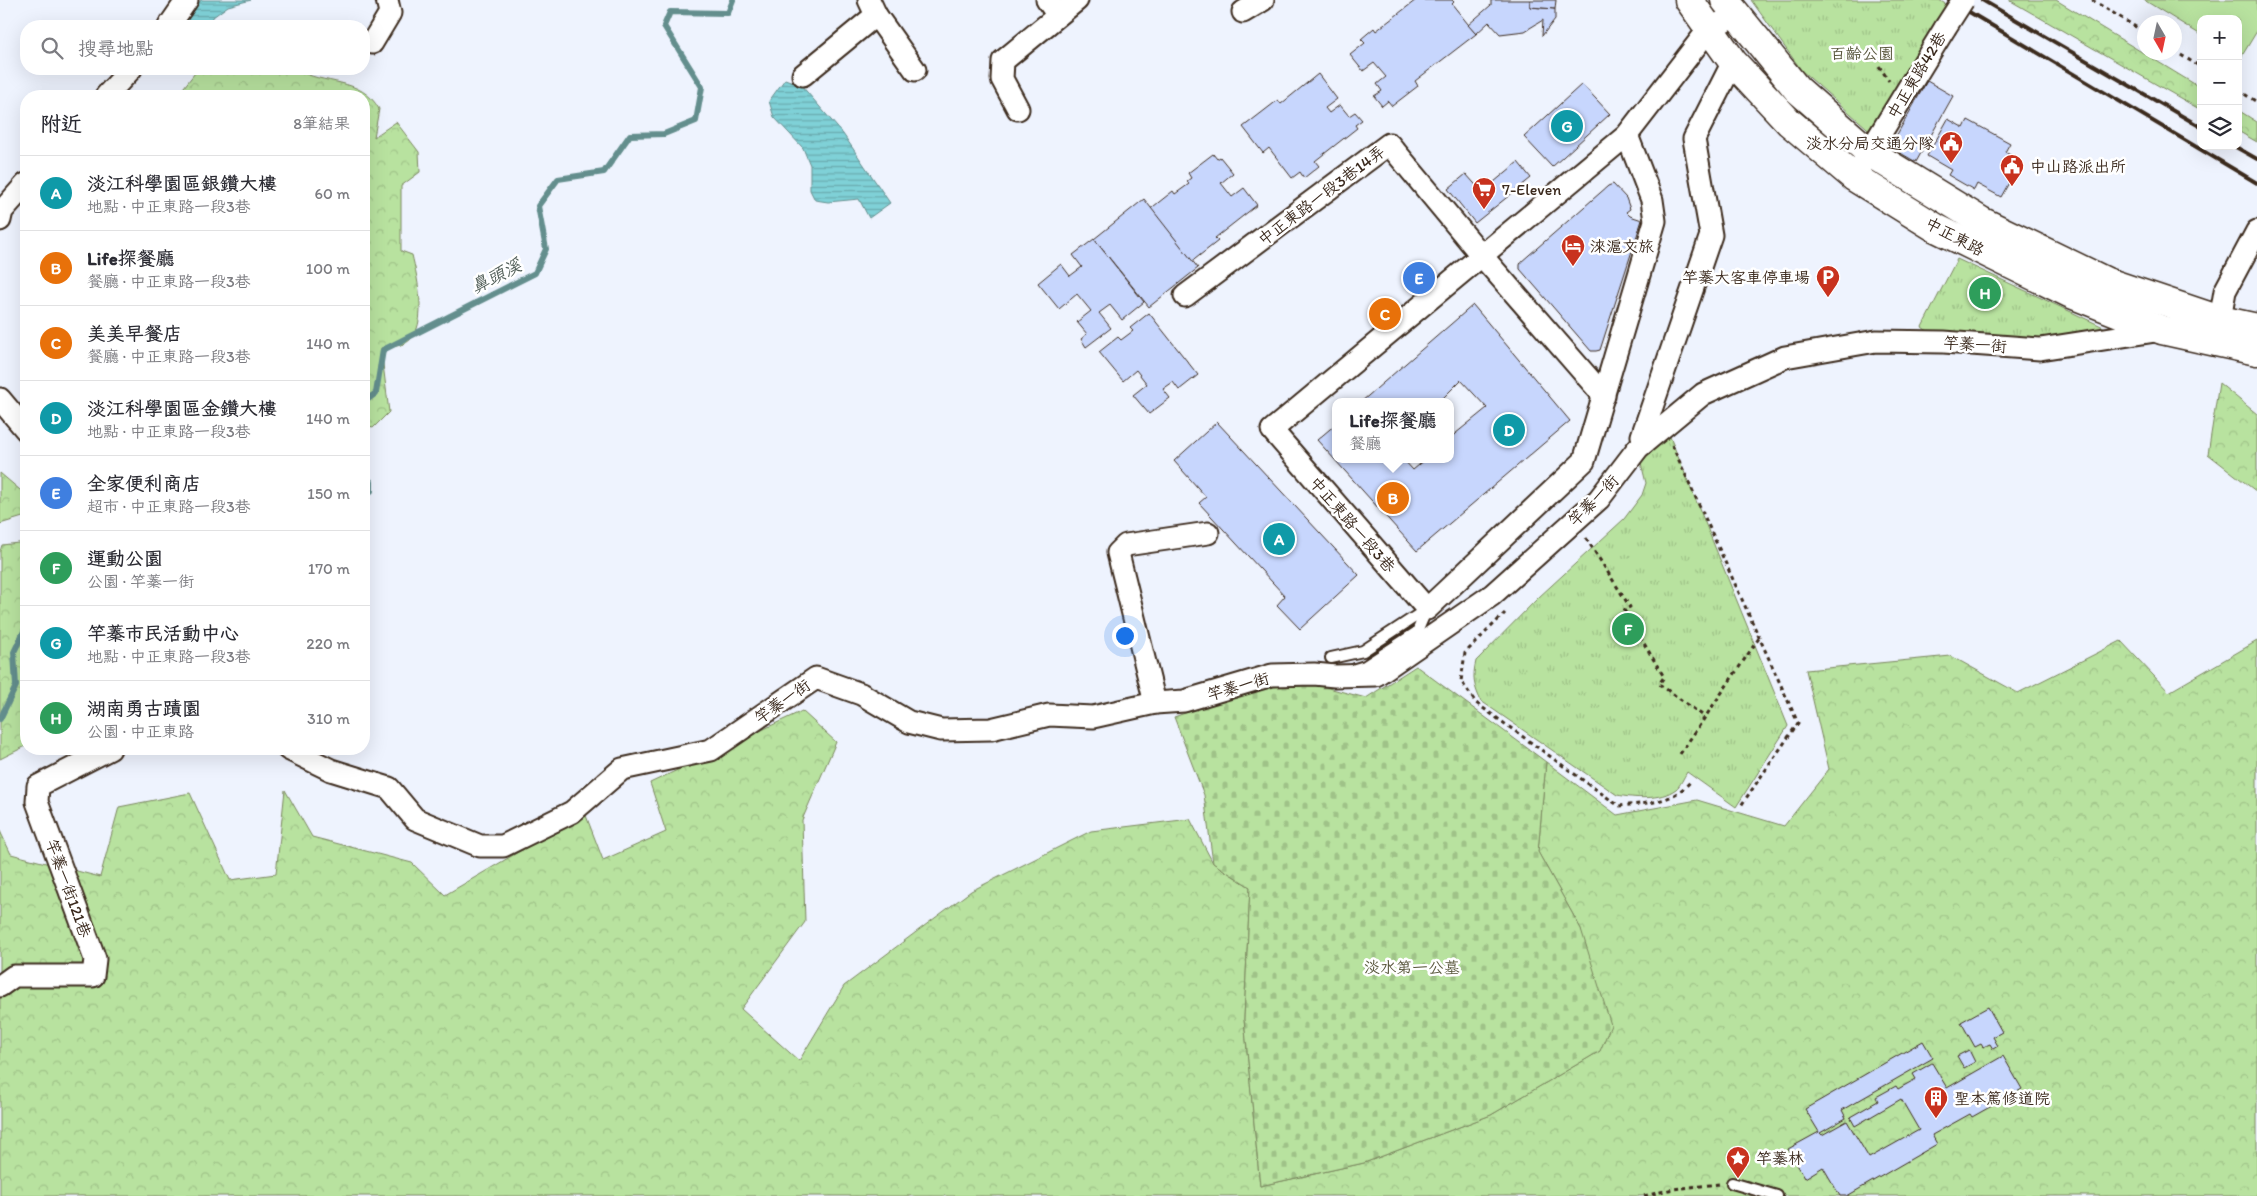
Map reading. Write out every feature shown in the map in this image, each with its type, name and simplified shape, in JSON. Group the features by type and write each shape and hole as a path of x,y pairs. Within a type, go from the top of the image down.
{"main road":[{"name":"中正東路","path":"1689,0 1733,62 1789,122 1854,177 1936,228 2069,294 2162,330 2257,351"},
{"name":"中正東路","path":"1730,7 1797,89 1870,153 1981,221 2108,282 2220,320 2257,328"}],"street":[{"path":"173,20 187,0"},
{"path":"372,42 390,13 387,0"},
{"path":"1018,109 1002,79 1003,61 1052,7 1077,0"},
{"path":"1243,12 1263,0"},
{"name":"中正東路42巷","path":"1854,177 1963,0"},
{"path":"803,75 873,7 915,70"},
{"name":"中正東路一段3巷","path":"1427,609 1272,430 1628,135 1709,29 1730,7"},
{"path":"1642,436 1711,235 1694,139 1733,62"},
{"path":"112,90 125,75"},
{"path":"1427,609 1584,461 1655,221 1652,200 1628,135"},
{"name":"中正東路一段3巷14弄","path":"1184,296 1389,144 1482,256"},
{"path":"0,220 2,211 20,191"},
{"path":"2220,320 2225,291 2257,231"},
{"path":"1482,256 1604,396"},
{"name":"竿蓁一街","path":"300,755 331,770 389,788 415,819 480,846 503,846 572,812 622,769 711,750 816,678 861,694 909,722 941,730 991,729 1049,715 1093,717 1155,703 1184,702 1272,675 1314,674 1333,667 1376,675 1492,595 1599,499 1638,448 1703,394 1785,357 1876,341 1944,342 2040,349 2162,330"},
{"path":"0,399 20,423"},
{"path":"1155,703 1118,553 1126,545 1208,533"},
{"name":"竿蓁一街121巷","path":"5,979 93,976 95,959 37,802 38,786 98,755"}],"lane":[{"path":"1333,667 1363,651 1427,609"},
{"path":"1333,667 1365,666 1417,632 1427,609"},
{"path":"1732,1183 1777,1196"}],"path":[{"path":"2092,0 2137,28"},
{"path":"2182,56 2197,65"},
{"path":"2242,93 2257,102"},
{"path":"1663,426 1798,723 1740,807"},
{"path":"1584,534 1630,607 1624,610 1664,677 1659,684 1705,717"},
{"path":"1507,611 1465,653 1461,681 1476,703 1619,806 1655,802 1681,792 1691,781"},
{"path":"1680,754 1759,638"},
{"path":"1644,1196 1673,1189 1732,1183"}],"green space":[{"name":"百齡公園","path":"1751,0 1939,0 1952,8 1875,135 1802,71"},
{"path":"2009,0 2056,0 2137,49 2137,60 2155,60 2197,86 2197,108"},
{"path":"2144,0 2257,0 2257,31 2242,56 2242,15 2197,15 2197,33 2182,23 2182,15 2168,15"},
{"path":"193,75 310,75 352,86 360,90 182,90"},
{"path":"370,98 379,109 374,137 396,122 419,152 420,172 401,186 401,251 412,255 417,277 420,304 417,330 411,339 401,345 381,348 389,412 373,428 370,427"},
{"path":"2242,113 2257,122 2257,142 2242,133"},
{"path":"1957,259 2110,330 2041,343 1937,338 1922,327"},
{"path":"2219,383 2257,414 2257,492 2208,454"},
{"path":"1668,432 1788,726 1736,807 1687,772 1677,788 1670,793 1655,797 1639,798 1617,795 1481,701 1474,682 1476,661 1539,597 1624,519 1642,495 1646,483 1641,463"},
{"path":"0,473 20,490 20,518 0,524"},
{"path":"20,543 20,749 0,759 0,551 2,545"},
{"path":"2121,641 2169,692 2257,641 2257,1196 0,1196 0,831 11,854 100,877 119,807 190,793 230,880 276,874 285,790 312,837 412,863 445,895 585,813 603,860 666,832 650,783 802,711 836,742 802,820 805,922 741,1009 799,1061 844,986 971,891 1091,831 1190,819 1213,863 1250,887 1244,1019 1260,1186 1364,1163 1491,1115 1600,1051 1581,929 1538,852 1546,762 1617,815 1697,800 1784,826 1829,769 1806,670 1951,656 2018,693"},
{"name":"淡水第一公墓","path":"1416,666 1546,762 1538,852 1581,929 1611,1025 1600,1051 1491,1115 1364,1163 1260,1186 1244,1019 1250,887 1213,863 1204,795 1174,717 1255,688 1313,684 1366,698"}],"water":[{"path":"201,0 251,0 228,6 213,17 212,20 186,20"},
{"path":"785,79 801,85 843,134 890,203 869,218 859,199 828,202 815,200 810,190 810,165 803,148 774,117 769,101"}],"building":[{"path":"1416,0 1452,0 1454,2 1452,4 1476,34 1415,81 1418,86 1392,106 1388,101 1382,106 1374,96 1382,91 1377,84 1386,77 1374,63 1363,71 1350,55 1365,43 1361,39 1374,28 1376,31"},
{"path":"1491,0 1530,0 1530,7 1555,9 1555,19 1542,36 1543,20 1525,31 1500,34 1489,22 1476,34 1468,25 1491,5"},
{"path":"1530,0 1556,0 1555,9 1530,7"},
{"path":"1318,74 1337,99 1325,108 1329,113 1340,105 1349,116 1355,112 1362,120 1355,125 1357,128 1315,161 1319,166 1304,178 1300,172 1292,178 1269,148 1263,153 1243,127 1278,100 1281,104"},
{"path":"1927,81 1953,96 1916,162 1890,147"},
{"path":"1582,84 1610,114 1552,167 1524,137"},
{"path":"1948,119 1964,128 1968,120 2010,143 2005,152 2021,161 2001,197 1977,184 1974,190 1948,175 1951,170 1927,156"},
{"path":"1213,154 1217,159 1220,157 1233,173 1221,183 1232,197 1244,188 1257,205 1215,238 1218,241 1190,263 1149,210 1173,191 1175,194 1189,184 1187,181 1191,178 1188,173"},
{"path":"1518,162 1531,178 1475,223 1448,189 1466,174 1482,192"},
{"name":"淶滬文旅","path":"1613,184 1626,198 1630,209 1626,212 1630,216 1642,220 1600,350 1591,351 1520,269 1520,265 1521,262 1608,186"},
{"path":"1144,199 1198,268 1149,307 1094,239"},
{"path":"1094,239 1144,302 1122,320 1110,305 1099,313 1111,328 1086,347 1081,339 1087,334 1077,322 1091,311 1077,294 1059,309 1038,283 1061,264 1070,276 1082,267 1073,255"},
{"path":"1473,305 1570,421 1417,551 1338,463 1407,463 1413,470 1421,463 1454,463 1454,435 1487,408 1461,380 1443,398 1366,398"},
{"path":"1149,313 1198,375 1179,390 1173,382 1163,389 1170,398 1149,414 1133,395 1147,384 1136,370 1123,381 1099,352 1118,337 1121,340 1133,331 1130,328"},
{"path":"1217,422 1359,575 1300,629 1277,605 1285,596 1199,503 1206,497 1174,461"},
{"path":"1332,427 1332,457 1317,440"},
{"path":"1988,1007 2002,1032 1993,1037 1998,1046 1993,1049 1990,1044 1983,1047 1981,1044 1975,1047 1961,1022"},
{"name":"聖本篤修道院","path":"1923,1041 1933,1058 1842,1110 1846,1118 1820,1133 1822,1135 1847,1121 1869,1158 1919,1130 1901,1099 1855,1126 1850,1117 1878,1101 1876,1097 1896,1086 1898,1089 1916,1079 1913,1074 1932,1063 1947,1088 2003,1056 2022,1089 1972,1117 1970,1114 1932,1135 1937,1144 1847,1196 1840,1196 1823,1167 1805,1178 1788,1149 1819,1132 1805,1109"},
{"path":"1969,1050 1975,1062 1964,1068 1957,1056"}],"waterway":[{"name":"鼻頭溪","path":"370,398 376,393 383,350 535,273 546,249 538,206 558,179 604,172 630,135 664,134 696,121 702,87 664,26 670,12 728,13 733,0"},
{"name":"鼻頭溪","path":"370,481 370,492"},
{"name":"鼻頭溪","path":"0,719 16,686 14,652 20,640"}],"railway":[{"path":"1949,0 2257,183"},
{"path":"1982,0 2197,125"},
{"path":"2241,150 2257,159"}],"place":[{"name":"竿蓁市民活動中心","path":"1567,126"},
{"name":"淡水分局交通分隊","path":"1951,164"},
{"name":"中山路派出所","path":"2012,187"},
{"name":"7-Eleven","path":"1484,210"},
{"name":"淶滬文旅","path":"1573,267"},
{"name":"全家便利商店","path":"1419,278"},
{"name":"湖南勇古蹟園","path":"1985,293"},
{"name":"竿蓁大客車停車場","path":"1828,298"},
{"name":"美美早餐店","path":"1385,314"},
{"name":"淡江科學園區金鑽大樓","path":"1509,430"},
{"name":"Life探餐廳","path":"1393,498"},
{"name":"淡江科學園區銀鑽大樓","path":"1279,539"},
{"name":"運動公園","path":"1628,629"},
{"name":"聖本篤修道院","path":"1936,1119"},
{"name":"竿蓁林","path":"1738,1179"}]}
